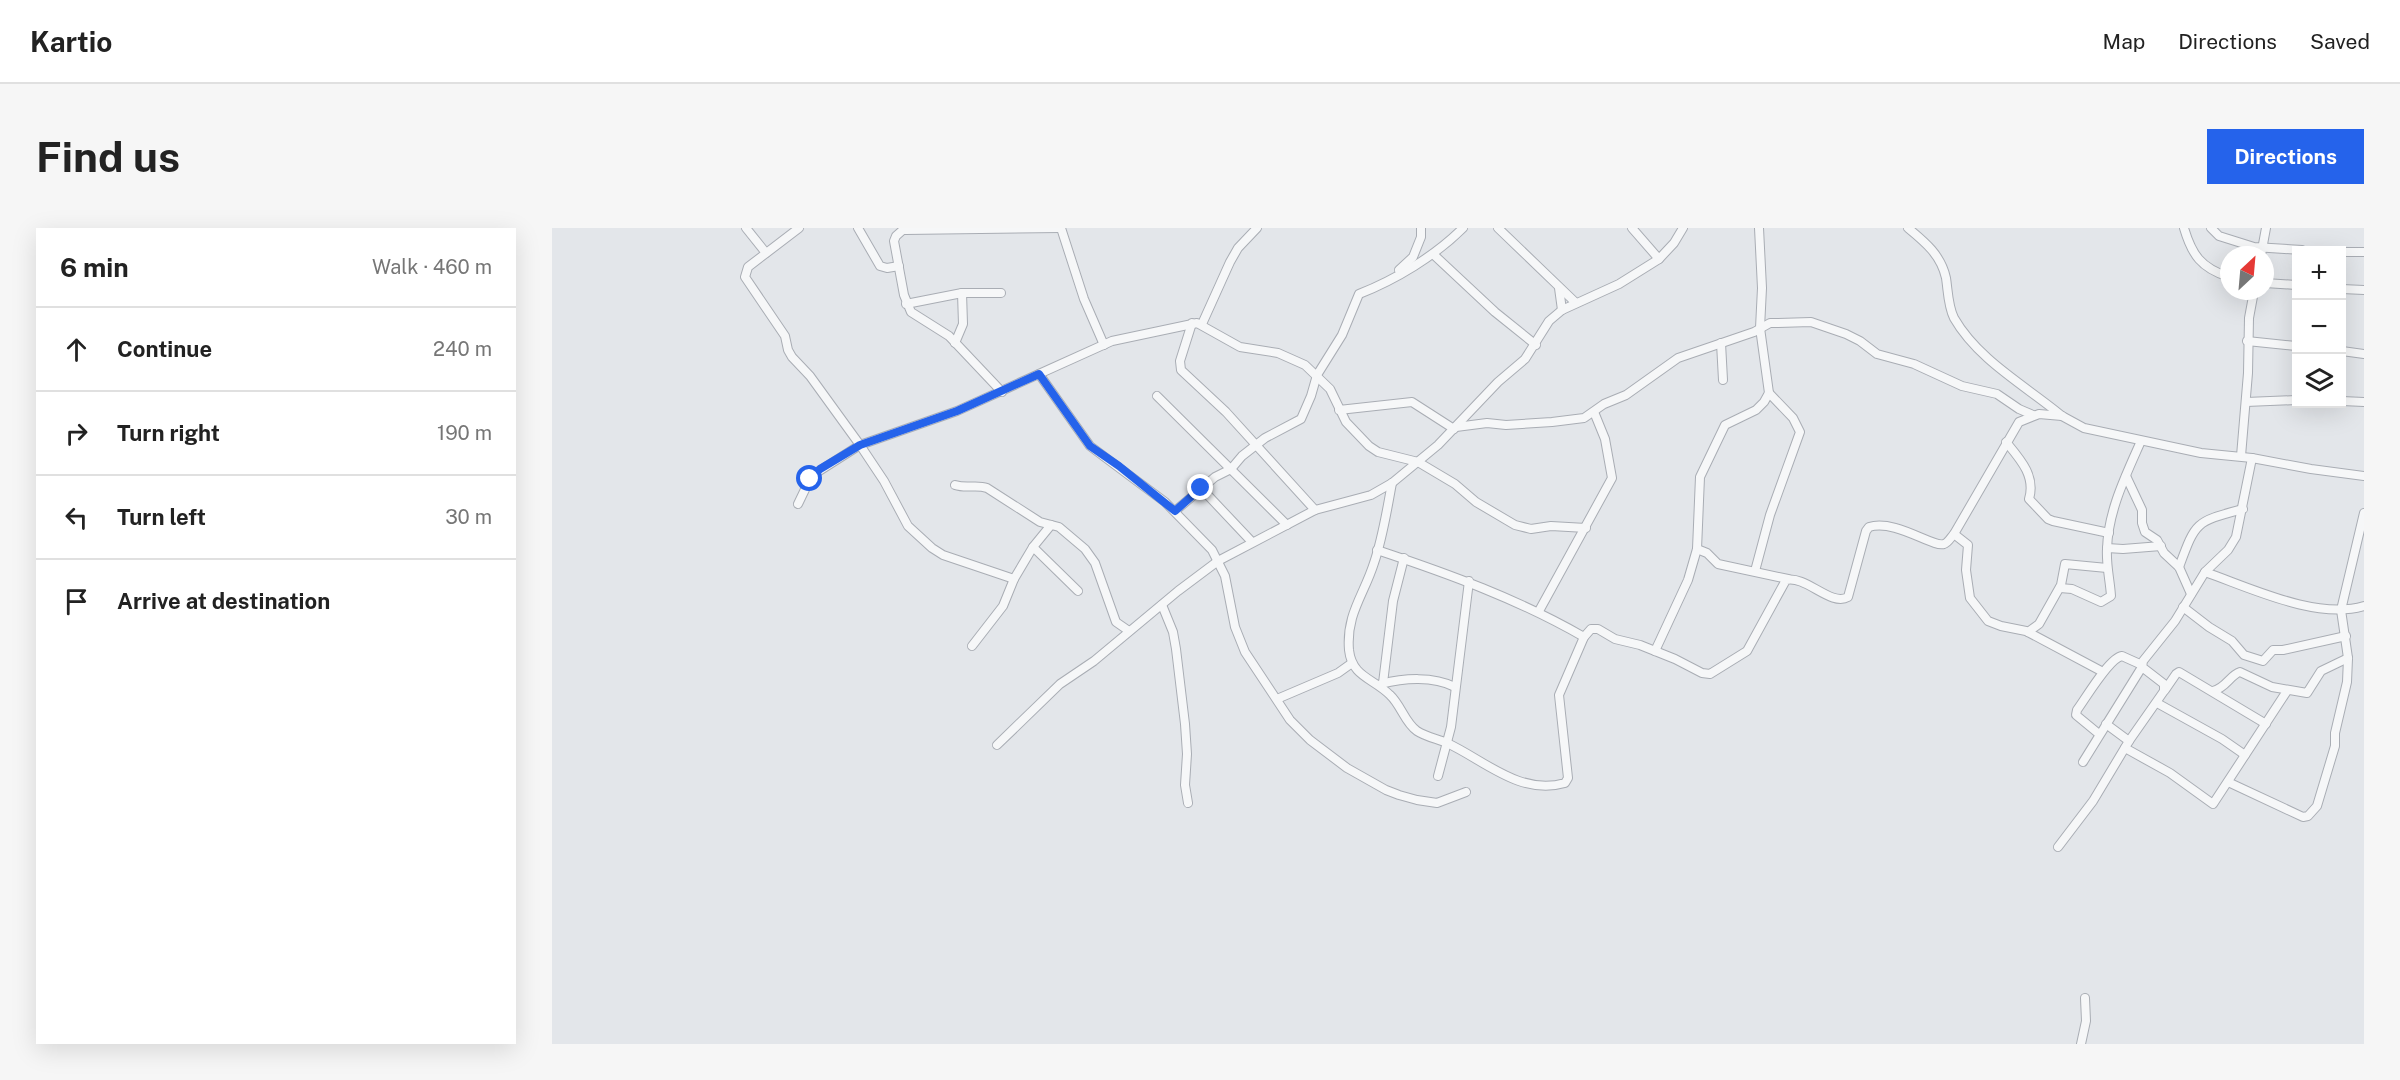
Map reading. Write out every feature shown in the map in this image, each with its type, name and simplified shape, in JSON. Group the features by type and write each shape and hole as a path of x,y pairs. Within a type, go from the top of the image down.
{"street":[{"path":"746,228 766,253"},
{"path":"799,228 748,267 745,277 747,284 785,336 792,357 810,375 860,445 889,490 902,518 932,548 952,559 1014,579"},
{"path":"858,228 880,266 887,268 899,266"},
{"path":"1002,392 945,333 913,315 906,304 894,241 905,229 1061,228 1084,299 1104,345"},
{"path":"1202,324 1238,248 1257,228"},
{"path":"1394,276 1413,257 1420,242 1421,228"},
{"path":"1175,511 1201,488 1231,469 1256,445 1274,432 1301,419 1317,375 1342,334 1359,294 1378,287 1433,254 1463,228"},
{"path":"1498,228 1575,303"},
{"path":"1632,228 1659,259"},
{"path":"997,745 1060,684 1094,661 1218,561 1315,510 1371,495 1392,483 1455,428 1498,382 1525,359 1536,345 1549,321 1562,310 1619,284 1659,259 1674,243 1683,228"},
{"path":"1655,651 1688,580 1697,549 1700,477 1725,425 1756,410 1764,402 1768,393 1760,328 1762,288 1759,228"},
{"path":"1908,228 1936,254 1946,276 1949,301 1954,317 1968,337 1987,358 2062,416 2084,428 2201,453 2241,456 2364,476"},
{"path":"2184,228 2188,244 2203,264 2212,272 2220,274"},
{"path":"2211,228 2219,236 2251,246"},
{"path":"2263,246 2266,228"},
{"path":"2274,251 2292,250"},
{"path":"2346,252 2364,252"},
{"path":"1433,254 1486,304 1536,345"},
{"path":"2274,284 2292,285"},
{"path":"1559,288 1562,310"},
{"path":"2346,289 2364,290"},
{"path":"906,304 962,293 1001,293"},
{"path":"955,343 963,324 962,293"},
{"path":"2241,456 2246,402 2247,341 2253,300"},
{"path":"1192,323 1180,361 1181,370 1226,412 1315,510"},
{"path":"798,504 810,479 816,473 860,445 923,424 1002,392 1104,345 1129,336 1192,323 1202,324 1231,344 1288,356 1305,365 1330,389 1339,410 1350,427 1378,452 1418,462 1455,484 1476,502 1519,528 1551,526 1586,528"},
{"path":"1339,410 1406,401 1418,405 1455,428 1487,423 1506,425 1584,418 1604,404 1636,389 1678,358 1754,332 1770,323 1816,323 1855,337 1877,354 1907,361 1962,386 1997,394 2017,408 2033,415"},
{"path":"2247,341 2292,346"},
{"path":"1721,343 1723,380"},
{"path":"2346,352 2364,354"},
{"path":"1039,374 1090,446 1175,511 1212,550 1228,587 1239,640 1290,720 1322,751 1386,790 1417,800 1437,803 1466,792"},
{"path":"1755,571 1770,515 1800,432 1793,418 1768,393"},
{"path":"1156,396 1287,525"},
{"path":"2246,402 2292,400"},
{"path":"2346,401 2364,402"},
{"path":"1539,611 1612,478 1605,439 1594,412"},
{"path":"1697,549 1707,553 1718,564 1794,579 1843,600 1850,595 1866,531 1869,527 1876,525 1895,527 1941,545 1946,543 1954,534 2019,422 2033,415 2048,413 2062,416"},
{"path":"2060,588 2072,589 2103,602 2111,594 2107,568 2109,533 2118,494 2141,441"},
{"path":"2006,442 2026,468 2032,490 2029,499 2048,519 2109,533"},
{"path":"2083,762 2142,666 2144,658 2160,642 2205,573 2234,541 2243,509 2252,458"},
{"path":"2126,476 2142,510 2144,531 2157,540 2167,556 2178,567 2191,594"},
{"path":"1392,483 1374,566 1350,623 1352,663 1359,673 1380,684 1416,730 1448,743 1489,768 1536,785 1565,783 1568,774 1561,732 1559,692 1584,637 1595,628 1615,639 1675,658 1706,674 1721,668 1746,651 1788,579"},
{"path":"956,485 965,488 978,485 987,488 1034,518 1059,527 1091,555 1113,615 1119,625 1129,631"},
{"path":"1201,488 1223,514 1252,542"},
{"path":"2178,567 2196,527 2214,516 2243,509"},
{"path":"2228,782 2303,817 2314,811 2335,746 2335,733 2347,682 2348,658 2341,610 2364,513"},
{"path":"972,646 1004,606 1014,579 1051,525"},
{"path":"1954,534 1968,545 1965,570 1972,603 1990,622 2028,632 2103,672"},
{"path":"2107,548 2161,546"},
{"path":"1034,547 1078,591"},
{"path":"1377,550 1469,581 1539,611 1584,637"},
{"path":"1380,684 1393,601 1404,558"},
{"path":"2028,632 2036,627 2060,588 2063,580 2062,569 2066,563 2107,568"},
{"path":"2205,573 2282,598 2341,610 2364,606"},
{"path":"1438,776 1448,743 1469,581"},
{"path":"1162,605 1173,632 1176,649 1185,724 1187,754 1185,785 1188,803"},
{"path":"2183,607 2236,644 2244,655 2263,661 2273,650 2283,650 2346,636"},
{"path":"2099,734 2076,713 2103,672 2120,655 2142,666 2164,684 2164,691"},
{"path":"2213,691 2221,689 2236,673 2240,672 2260,683 2307,693 2321,671 2348,658"},
{"path":"1277,699 1338,673 1352,663"},
{"path":"2058,847 2100,790 2127,745 2176,674 2180,672 2266,724"},
{"path":"1380,684 1393,681 1436,680 1455,687"},
{"path":"2106,724 2127,745 2210,803 2214,803 2286,690"},
{"path":"2157,703 2222,739 2245,755"},
{"path":"2081,1044 2086,1021 2085,998"}],"route":[{"path":"810,479 820,469 860,445 957,411 1039,374 1090,446 1175,511 1201,488"}]}
